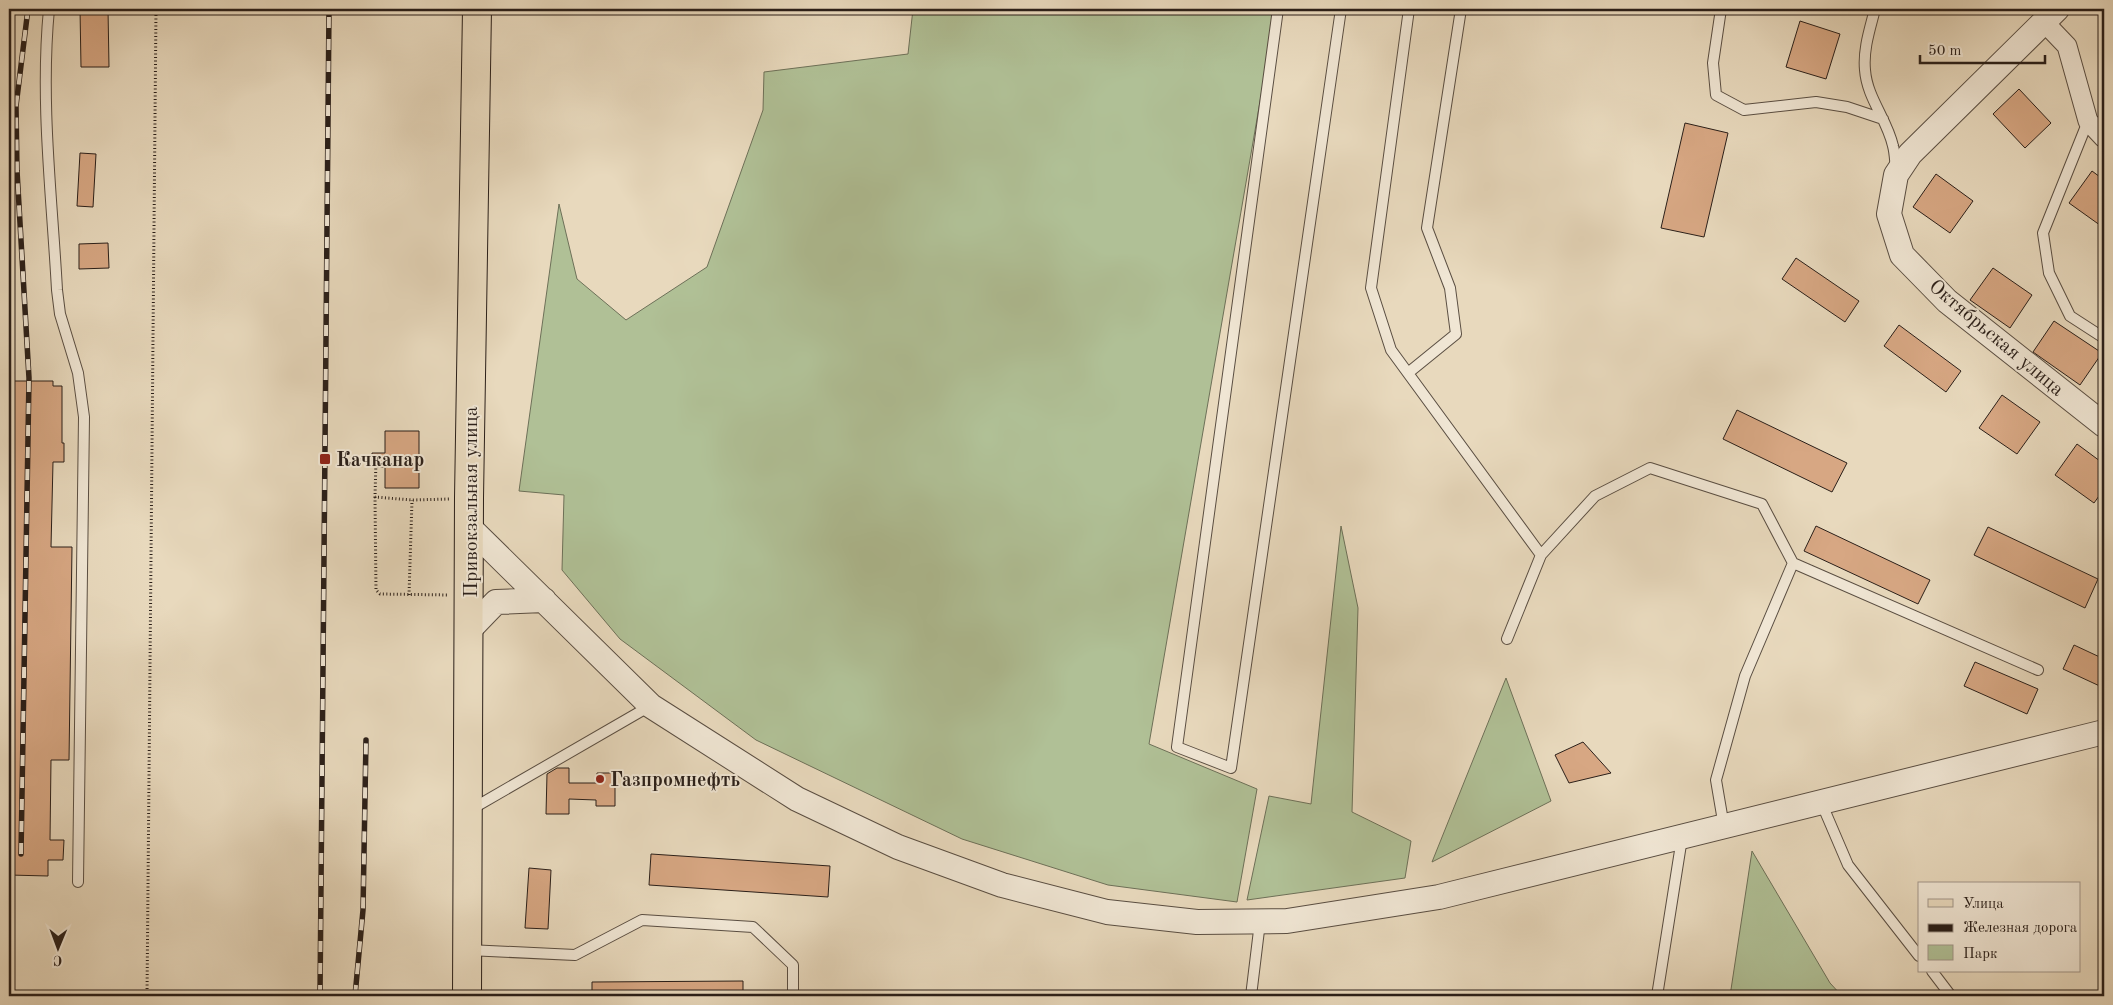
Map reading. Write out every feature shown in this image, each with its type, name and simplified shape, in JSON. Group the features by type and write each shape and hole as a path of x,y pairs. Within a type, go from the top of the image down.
{"main road":[{"name":"Привокзальная улица","path":"467,996 469,498 477,9"}],"street":[{"path":"1896,175 1910,154 2050,15 2067,46 2088,121 2104,138"},
{"name":"Октябрьская улица","path":"1896,175 1889,214 1902,254 1947,301 2104,425"},
{"path":"470,528 651,706 797,799 898,846 1002,886 1107,912 1197,922 1286,921 1439,897 2104,732"},
{"path":"468,630 496,602 544,600"}],"lane":[{"path":"49,9 45,50 46,88 57,290 64,331 78,373 84,417 78,882"},
{"path":"1278,9 1177,747 1231,768 1341,9"},
{"path":"1409,9 1371,288 1390,350 1541,555"},
{"path":"1408,373 1456,334 1450,288 1428,228 1461,9"},
{"path":"1721,9 1712,63 1716,95 1744,110 1816,102 1847,107 1883,120"},
{"path":"1875,9 1865,49 1865,71 1870,95 1883,120 1893,146 1896,175"},
{"path":"2088,121 2043,233 2049,273 2070,316 2104,338"},
{"path":"1507,639 1541,555 1595,496 1650,468 1762,504 1792,563 2038,670"},
{"path":"1724,827 1716,780 1745,676 1792,563"},
{"path":"468,812 651,706"},
{"path":"1821,802 1848,865 1918,955"},
{"path":"1657,996 1682,838"},
{"path":"466,950 575,954 642,920 753,927 793,965 793,996"},
{"path":"1251,996 1260,922"},
{"path":"1933,972 1951,996"}],"path":[{"path":"147,996 156,9"},
{"path":"353,459 376,460 376,590 380,594 457,595"},
{"path":"375,497 412,500 469,498"},
{"path":"409,595 412,500"}],"green space":[{"path":"913,9 1276,9 1149,744 1257,789 1237,902 1108,885 962,839 756,740 620,639 562,570 564,495 519,491 559,204 577,279 626,320 707,267 763,110 764,72 908,54"},
{"path":"1341,526 1358,608 1352,812 1411,841 1405,878 1247,900 1269,796 1311,804"},
{"path":"1506,678 1551,801 1432,862"},
{"path":"1752,851 1830,983 1842,996 1730,996"}],"building":[{"path":"80,9 108,9 109,67 81,67"},
{"path":"1800,21 1840,34 1826,79 1786,67"},
{"path":"2019,89 2051,123 2025,148 1993,114"},
{"path":"1685,123 1728,133 1704,237 1661,228"},
{"path":"80,153 96,154 93,207 77,206"},
{"path":"2092,171 2104,180 2104,228 2069,203"},
{"path":"1936,174 1973,201 1950,233 1913,207"},
{"path":"108,243 109,268 79,269 79,244"},
{"path":"1796,258 1859,301 1845,322 1782,279"},
{"path":"1993,268 2032,295 2010,328 1970,300"},
{"path":"2054,321 2102,353 2080,385 2033,352"},
{"path":"1899,325 1961,371 1946,392 1884,346"},
{"path":"9,381 53,381 53,386 62,386 64,462 53,462 51,547 72,547 69,760 51,760 50,840 64,840 63,860 48,860 48,876 9,875"},
{"path":"2002,395 2040,422 2017,454 1979,428"},
{"path":"1737,410 1847,463 1832,492 1723,439"},
{"path":"385,431 419,431 419,488 385,488 385,467 372,467 372,453 385,453"},
{"path":"2077,444 2104,464 2104,489 2094,503 2055,475"},
{"path":"1816,526 1930,580 1918,604 1804,551"},
{"path":"1988,527 2098,579 2085,608 1974,555"},
{"path":"2074,645 2104,659 2104,688 2063,669"},
{"path":"1975,662 2038,689 2027,714 1964,686"},
{"path":"1583,742 1611,773 1569,783 1555,755"},
{"path":"557,768 569,768 569,783 597,783 597,773 615,773 615,806 596,806 596,800 569,799 569,814 546,814 547,774"},
{"path":"651,854 830,866 828,897 649,885"},
{"path":"529,868 551,870 548,929 525,928"},
{"path":"743,981 743,996 592,996 592,982"}],"railway":[{"path":"21,854 29,378 17,171 16,106 28,9"},
{"path":"320,996 329,9"},
{"path":"355,996 363,910 366,740"}],"place":[{"name":"Качканар","path":"325,459"},
{"name":"Газпромнефть","path":"600,779"}]}
